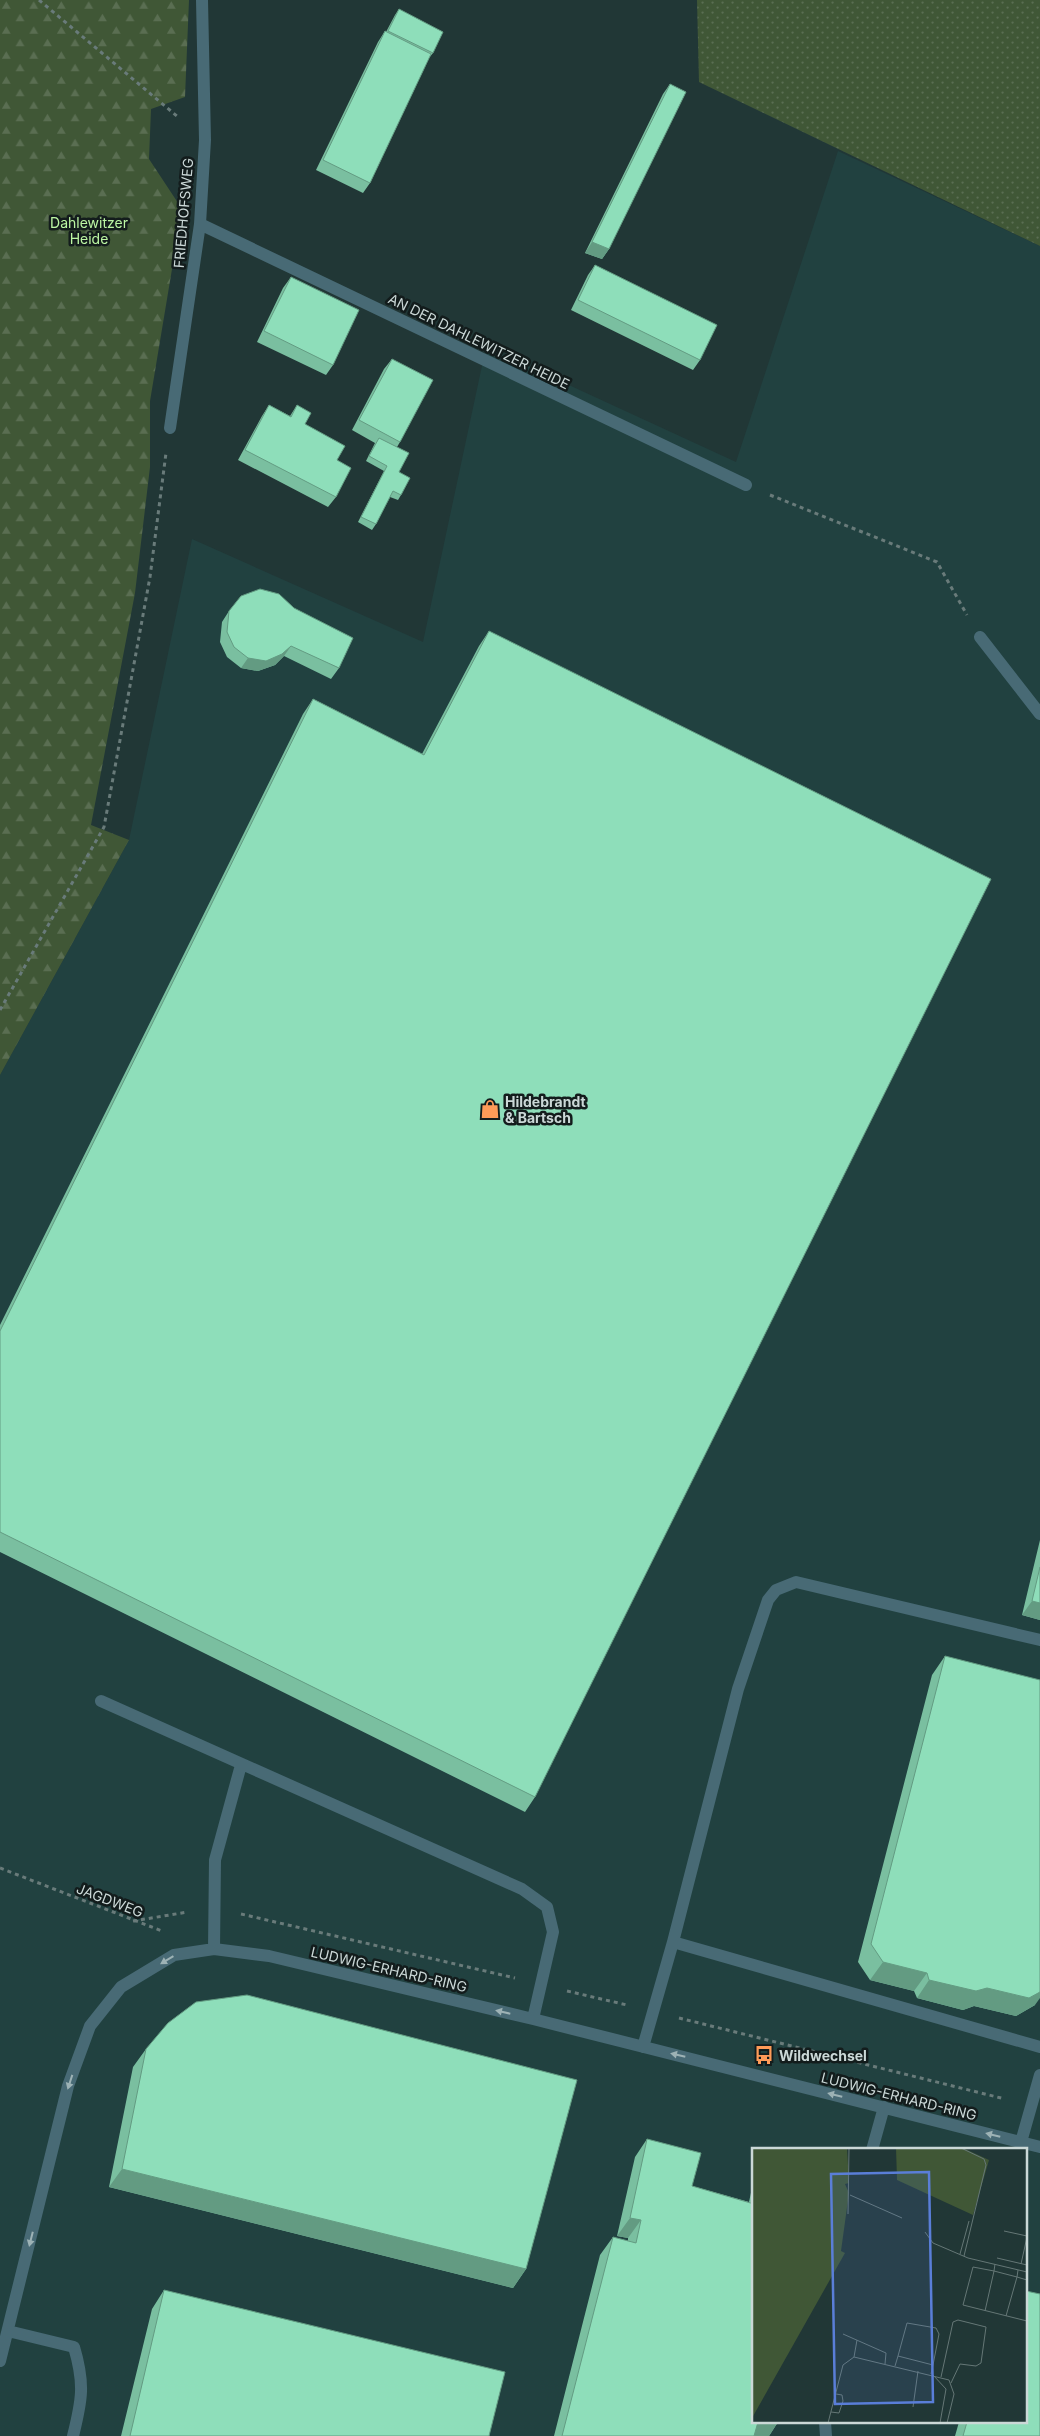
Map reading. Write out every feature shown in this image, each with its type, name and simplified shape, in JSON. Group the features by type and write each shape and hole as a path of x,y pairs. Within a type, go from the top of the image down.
{"street":[{"name":"FRIEDHOFSWEG","path":"170,428 200,224 204,140 202,0"},
{"name":"AN DER DAHLEWITZER HEIDE","path":"200,224 746,485"},
{"path":"980,637 1040,714"},
{"path":"643,2047 673,1942 738,1689 768,1600 776,1590 796,1582 1040,1640"},
{"path":"101,1701 522,1889 547,1907 553,1932 533,2019"},
{"path":"214,1949 216,1860 241,1765"},
{"path":"673,1942 1040,2047"},
{"name":"LUDWIG-ERHARD-RING","path":"0,2361 68,2086 90,2026 121,1987 174,1955 214,1949 269,1956 533,2019 1040,2147"},
{"path":"1022,2142 1040,2075"},
{"path":"873,2148 884,2108"},
{"path":"8,2331 74,2348 82,2374 80,2408 73,2436"}],"path":[{"path":"39,0 204,140"},
{"path":"0,1010 104,827 150,577 170,428"},
{"path":"746,485 937,562 980,637"},
{"name":"JAGDWEG","path":"0,1868 132,1921 169,1933"},
{"path":"132,1921 182,1912 215,1912 245,1915 652,2011 1032,2106"}],"shaded area":[{"path":"838,151 1040,246 1040,2436 0,2436 0,1075 129,840 192,539 423,642 486,347 736,462"}],"green space":[{"name":"Dahlewitzer Heide","path":"0,0 189,0 185,97 151,109 149,159 182,209 150,401 150,467 135,593 91,825 129,840 0,1075"},
{"path":"697,0 1040,0 1040,246 699,82"}],"building":[{"path":"399,9 443,32 433,53 388,31"},
{"path":"385,31 431,54 370,183 323,160"},
{"path":"670,84 686,92 609,249 592,242"},
{"path":"595,265 717,325 700,360 578,300"},
{"path":"291,277 359,310 333,365 264,331"},
{"path":"392,359 433,380 400,442 359,420"},
{"path":"269,405 291,417 297,405 311,413 305,424 345,446 337,460 351,468 336,497 245,450"},
{"path":"379,438 409,453 399,472 410,478 401,495 393,491 376,524 361,517 387,466 369,456"},
{"path":"260,589 279,594 294,608 353,638 339,668 291,646 282,654 266,661 248,658 234,647 227,632 229,611 241,596"},
{"name":"Hildebrandt & Bartsch","path":"489,631 991,879 535,1797 0,1532 0,1331 313,699 424,755"},
{"path":"1040,1567 1040,1603 1032,1601"},
{"path":"945,1656 1040,1680 1040,1992 1029,1998 987,1988 976,1991 929,1980 927,1973 883,1962 871,1944"},
{"path":"247,1995 577,2080 526,2269 122,2169 146,2049 168,2023 196,2002"},
{"path":"647,2139 701,2153 692,2186 752,2203 752,2424 757,2424 754,2436 562,2436 613,2237 636,2243 641,2220 630,2218"},
{"path":"164,2290 505,2372 489,2436 130,2436"},
{"path":"1028,2291 1040,2294 1040,2436 963,2436 966,2424 1028,2424"}],"place":[{"name":"Hildebrandt & Bartsch","path":"490,1109"},
{"name":"Wildwechsel","path":"764,2055"}]}
